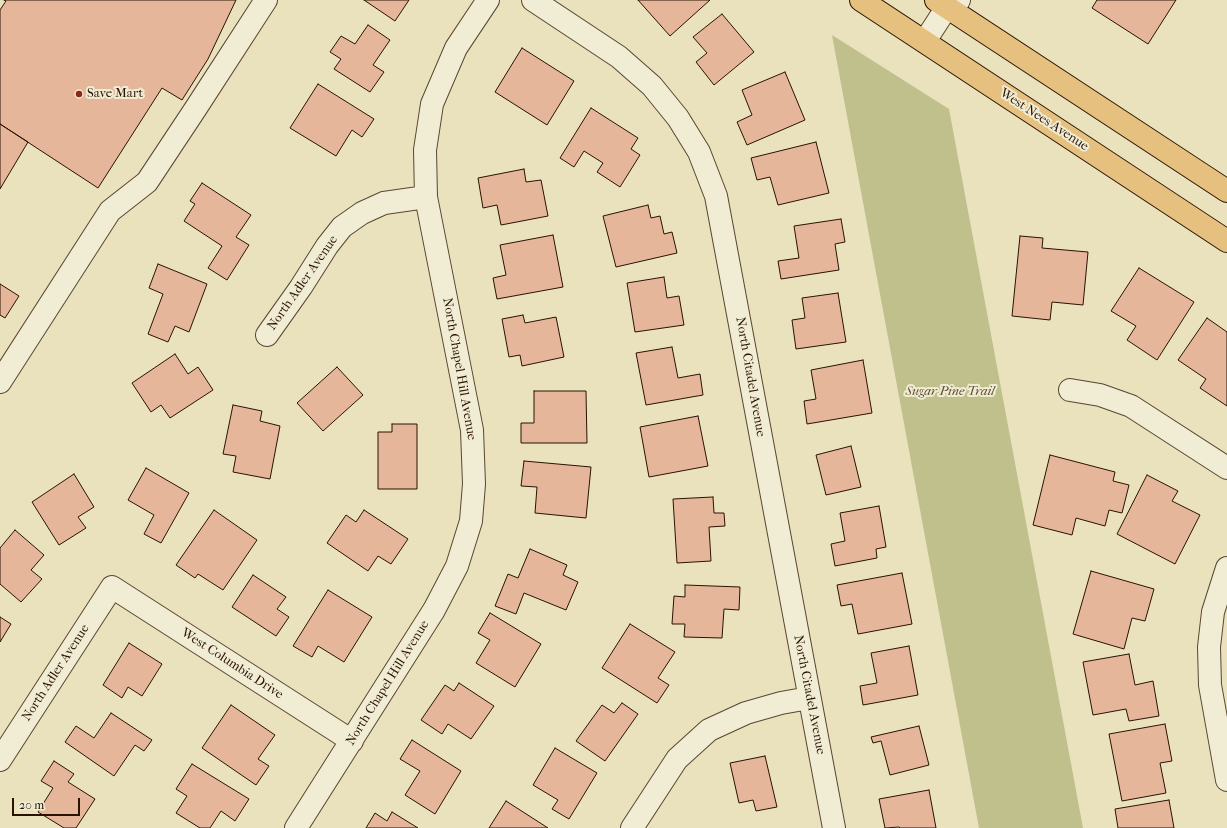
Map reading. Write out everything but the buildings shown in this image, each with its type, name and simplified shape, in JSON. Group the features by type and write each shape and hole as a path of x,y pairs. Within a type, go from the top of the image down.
{"main road":[{"name":"West Nees Avenue","path":"861,0 1227,241"},
{"path":"948,2 1227,191"}],"street":[{"path":"0,382 110,212 147,182 266,0"},
{"name":"North Chapel Hill Avenue","path":"296,828 434,610 457,566 471,522 474,484 472,430 426,197 424,150 432,104 456,48 488,0"},
{"name":"North Citadel Avenue","path":"534,0 619,57 652,86 678,118 699,152 716,196 834,828"},
{"path":"925,41 948,2"},
{"name":"North Adler Avenue","path":"267,335 301,287 327,246 342,227 362,213 384,203 426,197"},
{"path":"1070,390 1100,394 1131,406 1227,468"},
{"path":"1227,568 1213,612 1210,647 1210,685 1227,780"},
{"name":"North Adler Avenue","path":"0,760 112,587"},
{"name":"West Columbia Drive","path":"112,587 352,741"},
{"path":"632,828 677,759 709,730 746,713 781,703 809,698"}],"green space":[{"name":"Sugar Pine Trail","path":"832,35 949,109 1083,828 979,828"}],"place":[{"name":"Save Mart","path":"79,94"}]}
